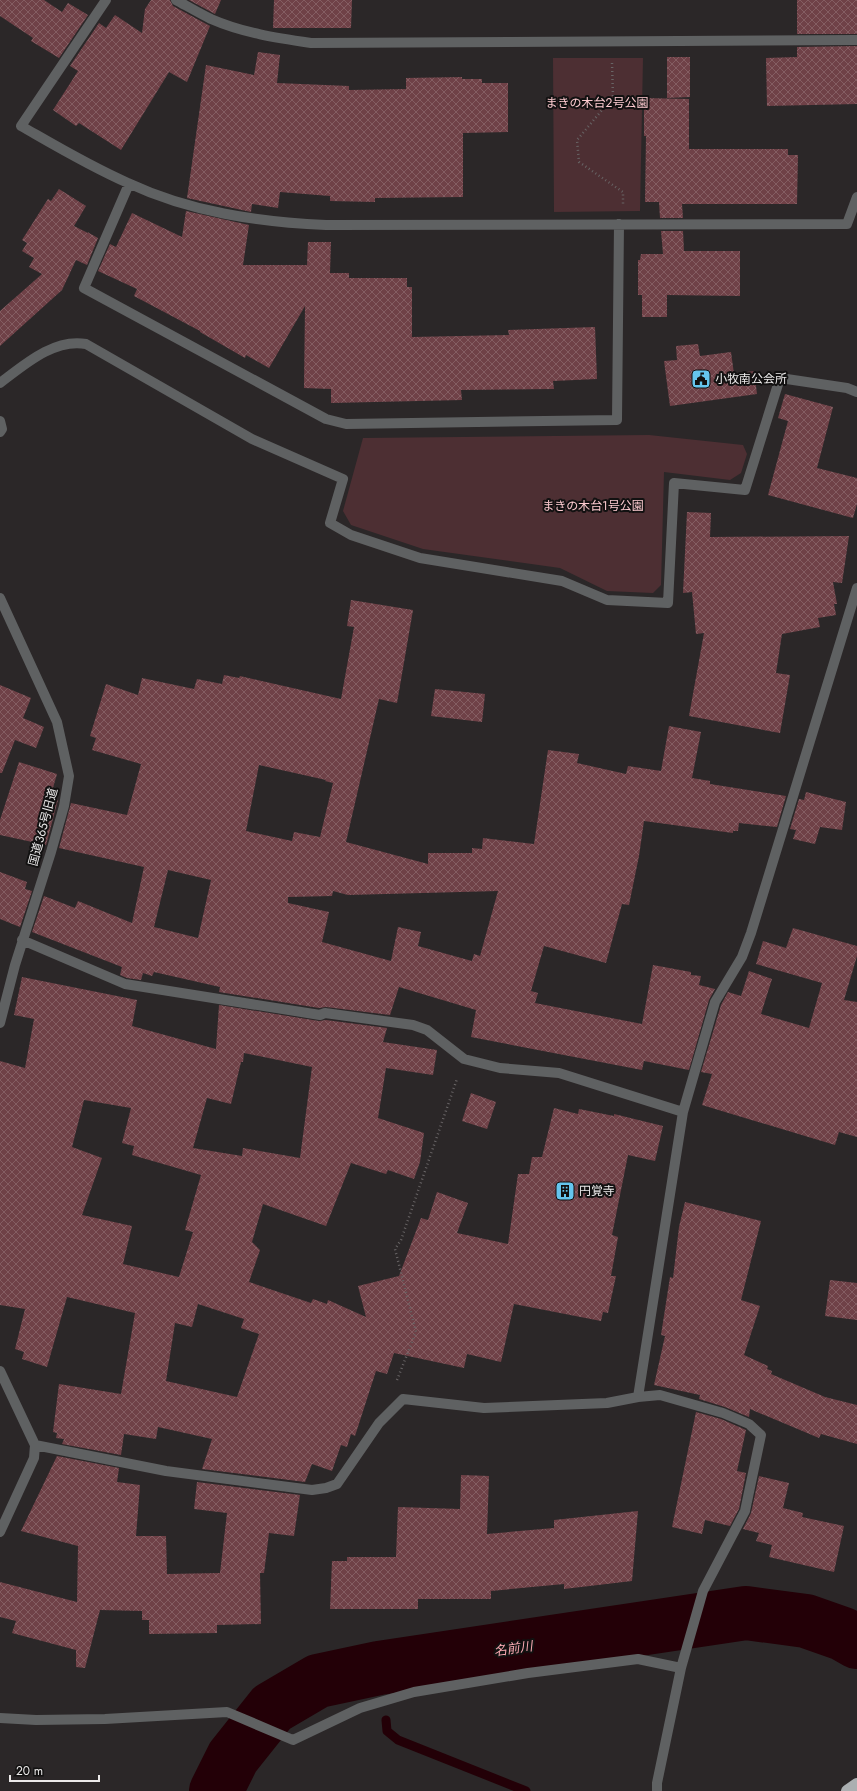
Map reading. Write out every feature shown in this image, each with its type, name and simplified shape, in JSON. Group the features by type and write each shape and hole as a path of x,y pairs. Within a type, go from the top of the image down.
{"highway":[{"path":"847,1791 857,1784"}],"street":[{"path":"106,0 21,126 129,184 206,210 242,218 284,223 326,225 847,224 857,197"},
{"path":"176,0 212,19 236,28 311,43 611,40 857,40"},
{"path":"129,184 84,288 326,419 346,424 617,420 621,224"},
{"path":"0,383 39,354 75,342 86,344 252,439 343,479 330,523 351,535 420,558 562,581 607,600 668,603 674,483 745,490 780,378 847,388 857,392"},
{"path":"0,421 2,429 0,432"},
{"path":"638,1397 682,1112 715,1002 742,957 751,933 857,588"},
{"name":"国道365号旧道","path":"0,598 57,722 69,776 64,806 51,852 22,940 0,1022"},
{"path":"22,940 125,984 320,1015 325,1013 413,1025 427,1030 464,1060 500,1068 559,1073 682,1112"},
{"path":"0,1370 35,1445 34,1458 0,1532"},
{"path":"35,1445 166,1471 312,1490 326,1488 337,1484 379,1423 402,1399 484,1408 607,1403 638,1397 660,1395 723,1413 749,1424 761,1435 745,1511 703,1591 681,1668 657,1783 657,1791"},
{"path":"0,1718 36,1720 104,1719 227,1712 293,1740 360,1708 414,1692 528,1673 638,1659 681,1668"}],"path":[{"path":"611,40 613,97 577,140 579,162 623,192 621,224"},
{"path":"402,1399 394,1389 416,1332 395,1249 401,1240 464,1060"}],"green space":[{"name":"まきの木台2号公園","path":"553,58 643,58 640,211 554,212"},
{"name":"まきの木台1号公園","path":"649,435 743,445 747,454 741,473 730,480 664,472 661,585 653,593 607,591 560,568 423,549 351,525 343,511 363,438"}],"building":[{"path":"0,0 44,0 62,12 68,3 88,15 59,58 31,41 33,38 0,16"},
{"path":"151,0 170,0 173,6 210,26 187,82 169,72 121,150 79,123 76,126 53,110 78,71 70,66 99,23 106,28 115,15 142,33 145,9"},
{"path":"189,0 221,0 215,14"},
{"path":"274,0 352,0 351,28 273,28"},
{"path":"797,0 857,0 857,34 797,34"},
{"path":"857,46 857,104 767,106 766,58 797,57 797,47"},
{"path":"258,52 280,55 277,83 349,86 349,90 406,89 406,78 462,77 462,79 482,79 482,83 508,83 508,132 463,133 463,197 375,198 375,202 330,201 330,196 280,192 278,208 252,204 251,212 187,198 206,65 254,75"},
{"path":"667,57 690,57 690,97 667,98"},
{"path":"644,98 689,99 689,149 788,149 788,155 798,155 797,204 682,204 683,218 660,218 659,202 645,202 646,136 644,136"},
{"path":"59,189 86,206 74,226 88,233 89,232 98,238 87,265 76,260 62,290 0,346 0,311 42,274 29,267 34,258 22,251 27,243 22,240 48,199 51,201"},
{"path":"186,211 249,225 243,265 307,265 308,242 331,242 330,273 349,273 349,278 407,278 407,287 412,287 412,337 509,335 508,330 595,327 597,379 553,381 554,389 461,390 462,400 331,403 331,389 304,388 305,306 269,368 246,355 245,358 200,331 134,296 137,289 98,271 110,244 116,247 132,213 182,237"},
{"path":"661,231 683,231 684,251 740,251 740,296 667,295 667,317 642,317 642,295 638,295 638,260 640,260 641,254 663,254"},
{"name":"小牧南公会所","path":"698,344 700,356 731,352 734,374 754,371 757,394 670,406 664,361 677,360 676,346"},
{"path":"785,394 833,407 817,468 857,478 857,504 853,518 768,495 788,421 778,418"},
{"path":"687,512 711,513 710,537 849,536 842,583 833,582 837,604 834,604 836,615 818,618 820,627 782,634 776,673 790,675 780,733 689,716 704,633 696,634 692,592 683,593"},
{"path":"351,600 413,610 397,703 379,699 346,842 428,864 428,853 472,853 472,848 482,849 483,838 534,844 548,750 579,754 577,763 626,774 628,766 661,771 669,726 701,732 692,778 710,781 710,784 786,796 777,827 739,823 738,831 733,831 733,833 644,821 639,856 629,905 622,904 606,963 544,946 531,991 538,993 535,1003 642,1024 653,965 691,972 691,975 701,976 699,985 715,989 709,1000 689,1070 644,1061 642,1070 471,1037 476,1010 399,987 390,1015 326,1007 319,1008 219,992 220,987 154,972 152,976 143,973 141,980 127,978 120,975 122,967 32,932 44,896 75,908 78,901 132,923 144,867 59,848 71,803 127,815 141,764 92,750 96,738 90,736 106,684 138,695 142,678 194,689 197,679 222,684 224,675 239,678 240,676 341,699 354,627 347,626","holes":["259,765 326,780 325,781 333,783 320,837 294,832 292,841 246,831","168,870 211,880 198,938 154,927","333,891 348,895 498,891 480,956 474,954 472,961 418,946 421,932 398,927 391,961 322,942 329,912 288,903 288,897 332,896"]},
{"path":"0,685 31,698 23,718 44,727 36,748 15,740 2,773 0,773"},
{"path":"435,689 485,694 482,722 431,716"},
{"path":"19,762 57,774 50,798 58,800 46,845 0,835 0,820"},
{"path":"806,792 846,802 842,830 820,827 815,844 793,839 796,830 790,829 799,799 804,800"},
{"path":"0,872 27,882 25,889 32,891 20,927 0,919"},
{"path":"793,928 857,946 857,956 844,1000 857,1002 857,1137 839,1132 835,1145 702,1105 712,1074 701,1072 721,1005 728,992 741,996 749,971 772,979 761,1014 809,1028 822,983 756,964 763,941 786,948"},
{"path":"22,977 137,1000 132,1026 216,1049 219,1005 319,1021 326,1020 387,1028 383,1042 437,1050 433,1075 386,1068 378,1118 424,1133 420,1162 414,1179 388,1170 386,1174 351,1163 326,1226 263,1204 252,1242 260,1250 249,1282 311,1303 313,1299 327,1304 328,1300 366,1317 358,1286 399,1276 421,1218 428,1220 437,1192 468,1203 457,1233 508,1244 518,1174 529,1174 532,1157 542,1157 554,1108 578,1114 579,1109 614,1116 614,1114 663,1126 655,1161 628,1155 612,1235 618,1237 611,1276 616,1276 608,1313 603,1312 601,1321 514,1304 501,1362 467,1354 464,1368 394,1353 387,1374 376,1371 355,1436 351,1434 347,1447 341,1445 332,1471 312,1464 305,1482 202,1469 212,1439 158,1427 156,1439 124,1434 121,1455 62,1444 64,1439 56,1438 57,1433 53,1432 59,1384 121,1394 135,1313 67,1297 47,1367 22,1359 24,1352 15,1349 25,1309 0,1305 0,1061 25,1068 34,1019 14,1015","holes":["244,1053 312,1067 300,1158 243,1148 242,1156 193,1148 207,1098 231,1104 241,1062 243,1062","84,1100 131,1108 122,1143 134,1146 132,1155 201,1175 185,1230 193,1232 179,1277 123,1264 132,1226 82,1215 102,1158 72,1147","198,1304 244,1319 241,1328 259,1334 237,1397 166,1381 175,1323 192,1327"]},
{"path":"471,1093 496,1102 487,1129 462,1121"},
{"path":"685,1202 761,1221 741,1300 760,1306 744,1355 768,1366 767,1369 772,1371 771,1374 825,1397 857,1405 857,1444 821,1434 819,1438 750,1409 749,1417 725,1407 699,1399 700,1395 654,1385 665,1336 661,1335 670,1277 673,1278 679,1227"},
{"path":"830,1280 857,1283 857,1320 825,1316"},
{"path":"696,1412 721,1419 746,1430 737,1471 746,1473 739,1509 730,1526 705,1520 702,1534 672,1527"},
{"path":"57,1456 119,1468 117,1482 140,1485 136,1536 166,1536 167,1574 220,1573 227,1513 194,1509 197,1482 300,1495 294,1536 269,1533 264,1573 260,1573 261,1624 217,1625 217,1633 149,1634 149,1620 142,1620 142,1611 100,1610 85,1668 76,1667 76,1650 12,1633 16,1621 0,1617 0,1582 77,1602 78,1546 21,1531"},
{"path":"461,1475 489,1476 487,1534 554,1528 554,1520 638,1511 632,1581 564,1589 564,1584 491,1591 491,1599 418,1599 418,1609 330,1609 332,1561 347,1561 347,1557 396,1557 398,1507 460,1509"},
{"path":"759,1476 789,1483 783,1508 803,1513 802,1517 844,1526 834,1572 769,1557 772,1545 756,1541 759,1533 743,1529 751,1513"}],"waterway":[{"name":"名前川","path":"216,1791 233,1757 272,1708 318,1681 379,1668 746,1613 806,1621 843,1634 857,1642"},
{"path":"379,1668 382,1686"},
{"path":"386,1720 387,1731 398,1740 526,1791"}],"place":[{"name":"小牧南公会所","path":"701,379"},
{"name":"円覚寺","path":"565,1191"}]}
